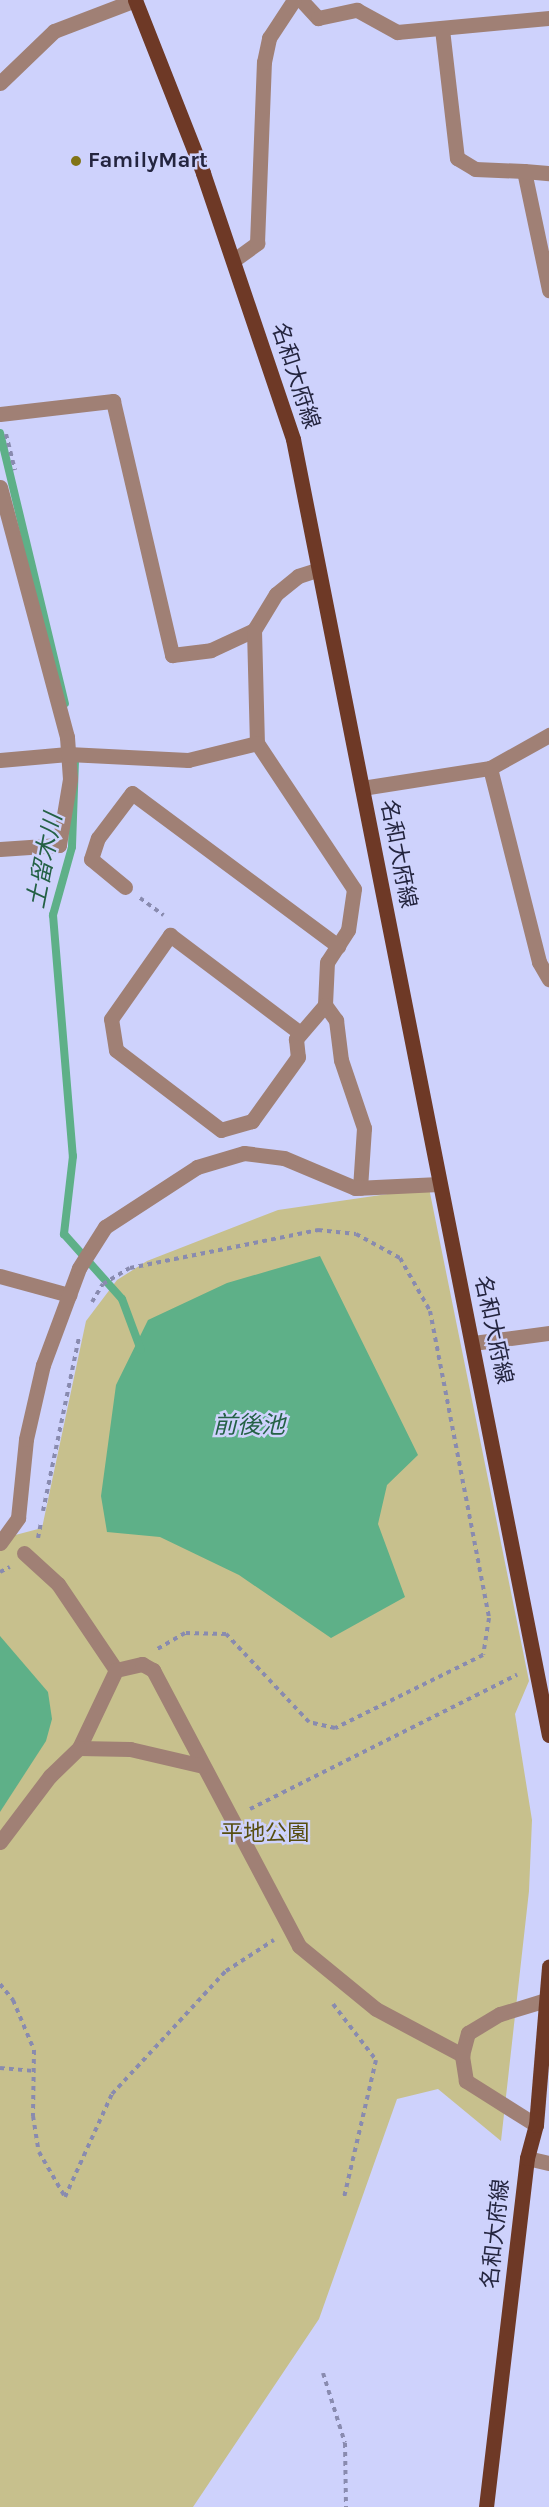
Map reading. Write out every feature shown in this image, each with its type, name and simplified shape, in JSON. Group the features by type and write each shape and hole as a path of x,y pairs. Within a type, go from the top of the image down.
{"main road":[{"name":"名和大府線","path":"135,0 234,260 293,440 549,1735"},
{"name":"名和大府線","path":"486,2507 527,2158 536,2126 549,1967"}],"street":[{"path":"0,84 54,31 135,0"},
{"path":"234,260 257,243 264,62 268,38 294,0"},
{"path":"301,0 318,18 357,10 397,32 549,18"},
{"path":"442,29 457,158 475,169 549,173"},
{"path":"524,171 549,290"},
{"path":"1,414 113,401 172,655 211,650 254,630"},
{"path":"0,487 68,754 59,845 0,849"},
{"path":"317,570 298,576 276,594 254,630 257,743 354,889 348,930 327,962 325,1005 336,1020 342,1060 364,1128 360,1188"},
{"path":"362,788 490,768 549,735"},
{"path":"0,760 68,754 188,760 257,743"},
{"path":"490,768 539,962 549,979"},
{"path":"125,887 91,859 98,838 132,793 338,946"},
{"path":"300,1033 170,936 111,1019 116,1050 221,1130 252,1121 298,1057 296,1039 325,1005"},
{"path":"0,1543 18,1518 26,1438 43,1365 79,1268 105,1227 127,1210 197,1167 231,1155 284,1158 360,1188 439,1184"},
{"path":"0,1275 69,1295"},
{"path":"473,1343 549,1333"},
{"path":"24,1553 58,1584 116,1670"},
{"path":"116,1670 142,1664 164,1687 203,1766 299,1946 376,2010 462,2055"},
{"path":"0,1842 50,1776 80,1748 116,1670"},
{"path":"80,1748 130,1749 203,1766"},
{"path":"536,2126 466,2081 462,2055 468,2033 500,2014 546,2000"},
{"path":"527,2158 549,2163"}],"path":[{"path":"125,887 171,921 170,936"},
{"path":"87,1311 103,1284 130,1268 318,1230 356,1234 400,1258 430,1311 489,1618 483,1655 335,1728 309,1722 238,1642 213,1630 185,1633 142,1658 142,1664"},
{"path":"0,1572 24,1553 41,1527 81,1331"},
{"path":"231,1819 518,1675"},
{"path":"0,1984 14,2000 34,2050 33,2071 39,2152 64,2197 112,2094 226,1971 281,1935"},
{"path":"328,1998 376,2060 344,2198"},
{"path":"0,2068 33,2071"},
{"path":"323,2373 345,2443 346,2507"}],"green space":[{"name":"平地公園","path":"429,1188 529,1681 515,1714 532,1820 529,1891 501,2141 438,2089 397,2099 319,2319 193,2507 0,2507 0,1539 42,1528 86,1321 117,1280 147,1261 278,1210"}],"water":[{"name":"前後池","path":"320,1256 418,1455 387,1485 378,1524 405,1597 331,1638 239,1575 160,1537 107,1532 101,1496 116,1385 148,1320 227,1283"},
{"path":"0,1636 48,1692 52,1719 46,1741 0,1812"}],"waterway":[{"name":"土留木川","path":"0,433 65,703"},
{"name":"土留木川","path":"75,760 72,847 53,915 73,1156 64,1234 122,1299 141,1350"}],"place":[{"name":"FamilyMart","path":"76,161"}]}
